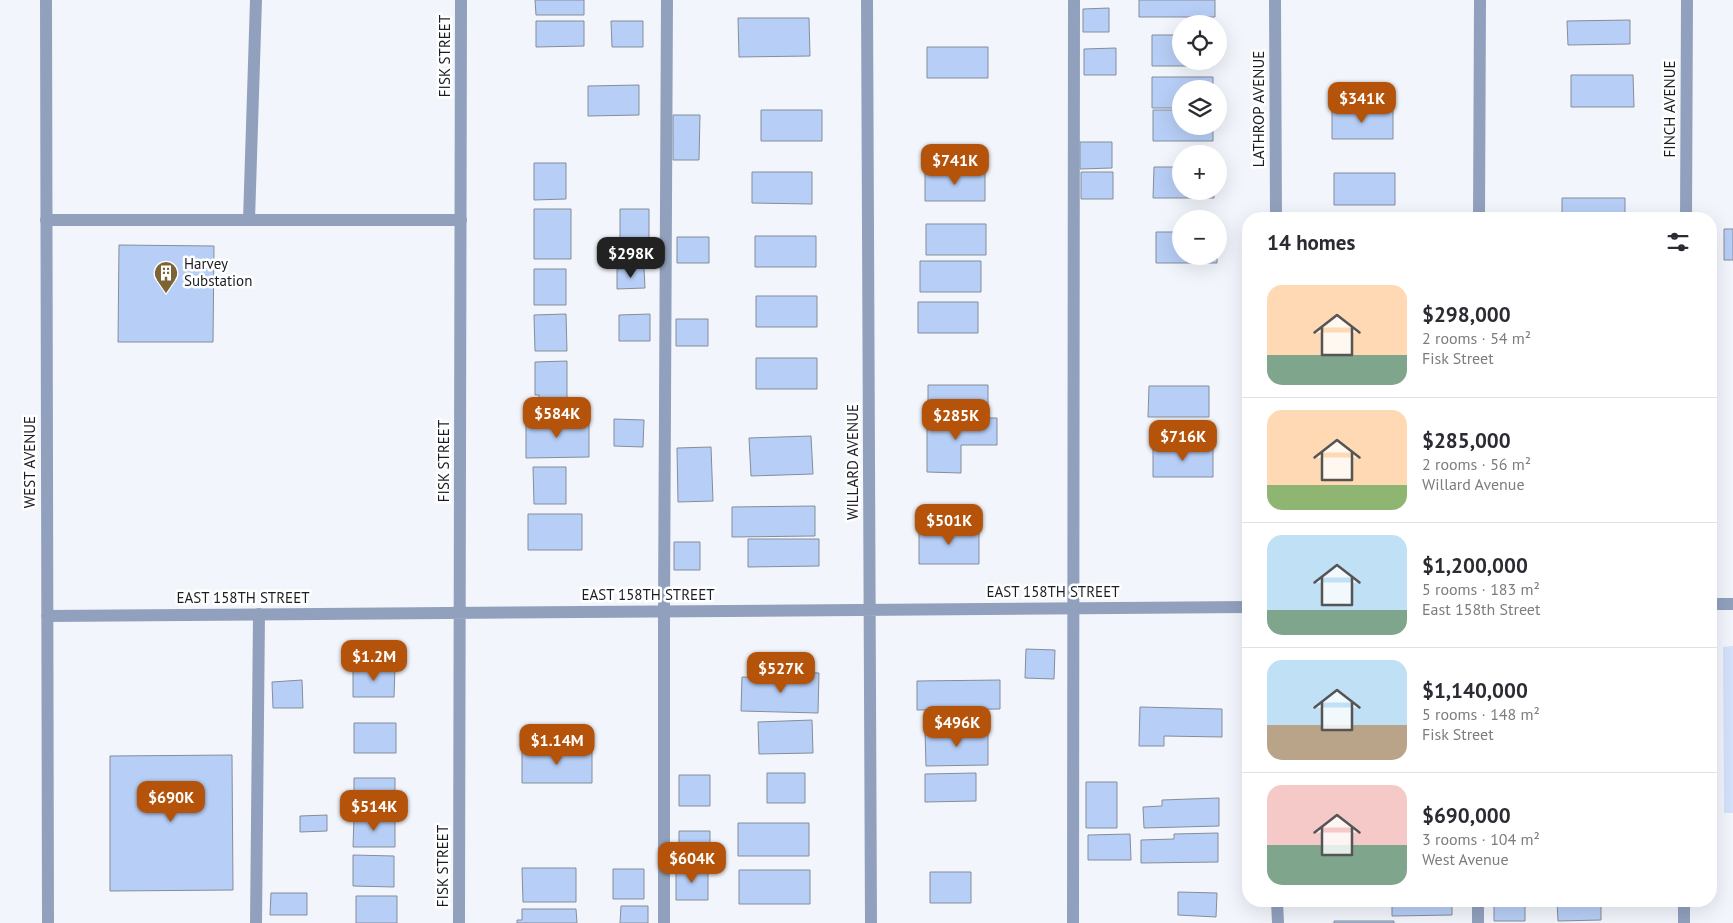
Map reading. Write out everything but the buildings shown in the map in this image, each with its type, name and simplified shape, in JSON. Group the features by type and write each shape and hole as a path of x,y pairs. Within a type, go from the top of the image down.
{"street":[{"name":"WEST AVENUE","path":"46,0 48,923"},
{"path":"249,220 256,0"},
{"name":"FISK STREET","path":"459,923 461,0"},
{"path":"664,923 667,0"},
{"name":"WILLARD AVENUE","path":"866,0 871,923"},
{"path":"1073,923 1074,0"},
{"name":"LATHROP AVENUE","path":"1275,0 1276,212"},
{"path":"1479,212 1480,0"},
{"name":"FINCH AVENUE","path":"1686,212 1687,0"},
{"path":"46,220 461,220"},
{"path":"1717,604 1733,604"},
{"name":"EAST 158TH STREET","path":"47,616 1242,607"},
{"path":"256,923 260,614"},
{"path":"1278,907 1278,923"},
{"path":"1478,907 1478,923"},
{"path":"1684,907 1684,923"}],"shaded area":[{"path":"1733,646 1733,813 1724,813 1723,647"}],"place":[{"name":"Harvey Substation","path":"166,294"}]}
